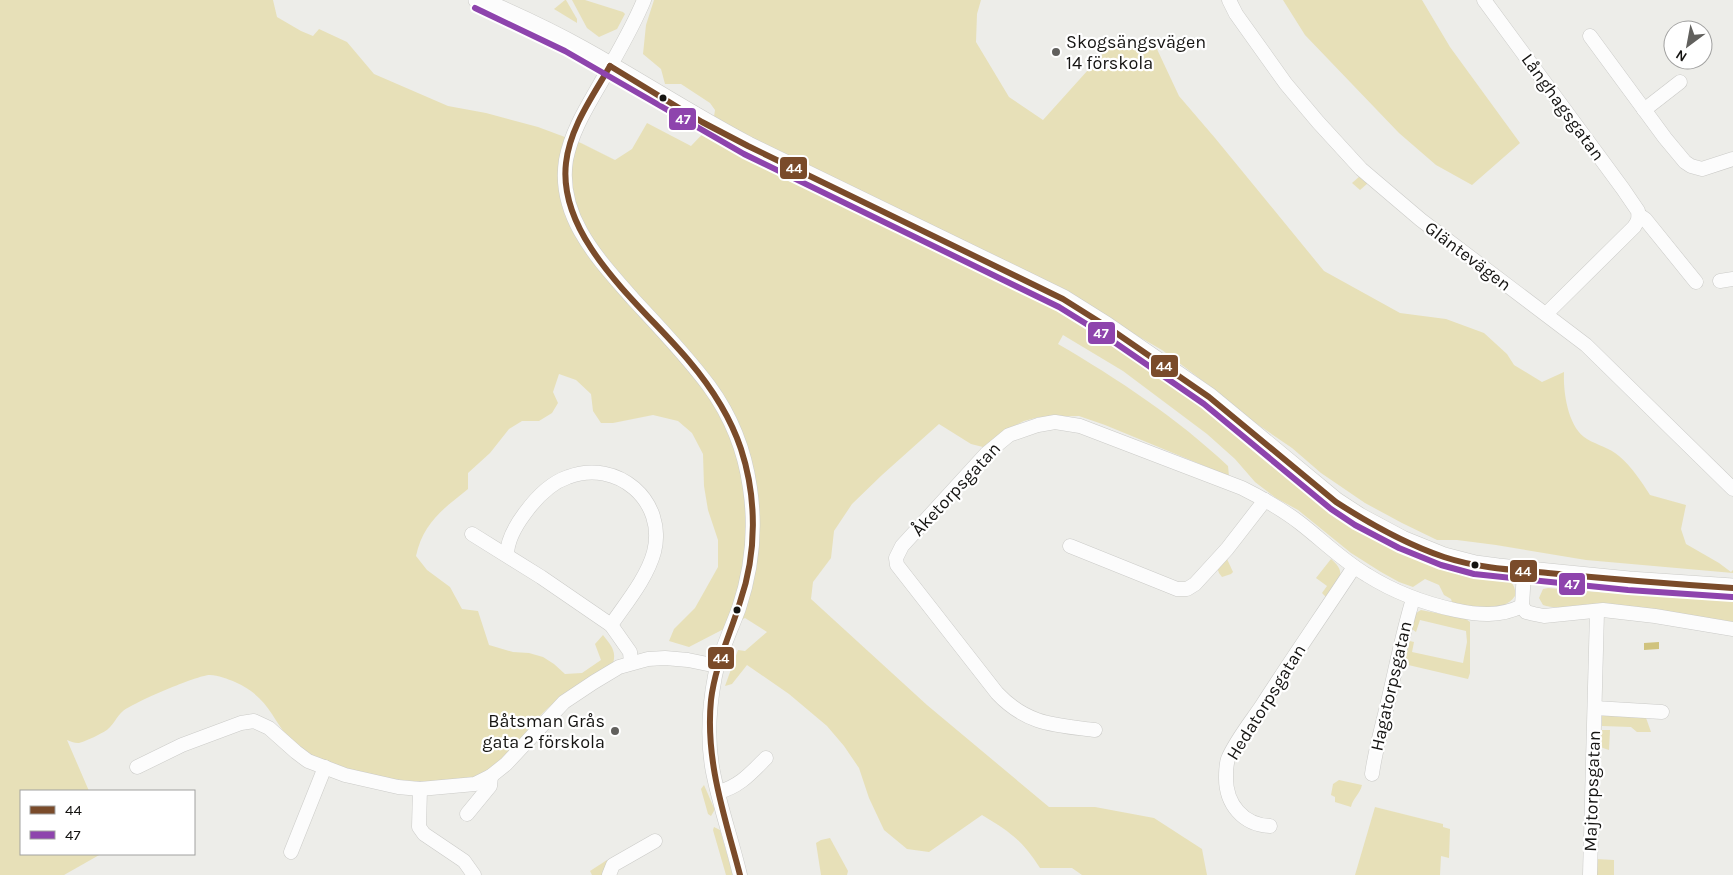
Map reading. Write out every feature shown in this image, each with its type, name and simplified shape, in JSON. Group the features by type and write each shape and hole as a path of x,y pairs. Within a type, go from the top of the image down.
{"street":[{"path":"478,0 517,17 610,66 702,122 740,142 1078,308 1209,397 1336,502 1380,529 1411,544 1444,557 1475,565 1629,581 1733,588"},
{"path":"644,0 627,37 580,119 572,137 566,163 567,196 576,223 586,243 702,376 725,412 743,454 752,502 751,554 743,596 718,666 713,689 710,728 713,771 740,875"},
{"name":"Gläntevägen","path":"1229,0 1236,14 1286,84 1360,169 1480,266 1586,345 1733,489"},
{"name":"Långhagsgatan","path":"1484,0 1623,189 1638,211 1639,216 1645,219 1696,282"},
{"path":"1590,36 1677,153 1691,166 1702,169 1733,159"},
{"path":"1644,110 1680,82"},
{"path":"1546,314 1634,227 1639,220 1639,216"},
{"name":"Åketorpsgatan","path":"1095,730 1051,724 1023,715 1007,704 997,694 900,570 896,558 902,546 986,454 1000,441 1023,429 1055,422 1080,426 1242,488 1265,500 1299,523 1354,567 1391,589 1413,598 1475,614 1502,614 1522,606"},
{"path":"507,555 507,547 518,522 541,494 554,484 567,477 594,472 610,475 628,482 639,491 653,517 654,551 640,581 611,625"},
{"path":"1070,546 1177,589 1187,589 1195,584 1227,549 1265,500"},
{"path":"472,534 507,555 611,625 630,652 631,662"},
{"name":"Hedatorpsgatan","path":"1270,826 1254,824 1241,815 1230,802 1226,781 1228,759 1264,701 1354,567"},
{"path":"1524,571 1522,606 1526,612 1544,616 1602,610 1655,616 1733,629"},
{"name":"Hagatorpsgatan","path":"1372,774 1374,755 1403,632 1413,598"},
{"name":"Majtorpsgatan","path":"1590,875 1597,612"},
{"path":"137,767 182,745 241,722 254,721 269,728 308,761 345,775 398,787 420,789 475,784 491,776 506,764 564,702 619,667 631,662 665,658 718,666"},
{"name":"Majtorpsgatan","path":"1595,708 1662,712"},
{"path":"718,792 738,784 766,758"},
{"path":"291,852 325,768"},
{"path":"467,814 490,786 491,776"},
{"path":"420,789 419,827 424,834 464,861 474,875"},
{"path":"609,875 613,865 655,842"}],"shaded area":[{"path":"0,0 273,0 277,17 313,36 319,29 347,42 374,74 448,106 486,113 538,127 581,143 615,160 632,149 647,123 691,146 713,123 715,110 710,103 681,84 665,84 661,69 643,54 646,25 654,0 981,0 977,14 976,42 1009,97 1043,120 1115,40 1156,47 1179,96 1324,271 1400,313 1446,319 1484,333 1507,354 1514,365 1542,382 1564,372 1568,409 1575,427 1587,439 1612,451 1624,460 1640,479 1650,495 1686,505 1681,529 1686,544 1731,572 1733,570 1733,573 1586,560 1496,545 1457,540 1437,540 1365,503 1321,473 1292,448 1254,422 1162,350 1080,303 1111,337 1313,490 1479,574 1503,578 1509,581 1515,589 1515,596 1502,606 1494,608 1468,606 1452,602 1451,599 1444,595 1439,585 1425,579 1413,587 1381,572 1351,553 1298,510 1276,498 1255,482 1235,459 1207,434 1123,371 1063,335 1058,344 1125,385 1168,416 1209,448 1228,466 1229,476 1079,416 1039,417 1024,421 1010,428 983,447 971,444 939,424 852,504 834,531 831,558 813,582 811,599 927,705 1049,807 1095,807 1154,818 1202,849 1207,875 1082,875 1072,868 1040,868 1015,837 982,815 929,852 907,849 884,830 869,798 859,768 827,726 789,694 747,665 732,684 725,686 738,650 745,651 767,632 745,618 689,647 669,641 674,629 695,608 718,567 718,540 708,510 704,486 703,454 692,433 678,421 653,415 613,423 601,423 593,411 591,394 576,380 559,374 553,392 558,403 552,413 539,421 522,421 509,429 490,453 468,473 468,489 442,510 429,526 419,544 416,556 427,570 450,587 462,609 478,611 489,645 513,652 529,653 543,657 565,674 582,673 601,660 595,644 603,635 613,651 613,663 548,708 504,759 489,772 470,779 445,782 384,778 326,763 304,752 289,739 266,706 254,693 220,676 203,676 165,690 129,707 121,713 108,729 94,737 78,743 67,740 89,790 20,790 20,855 99,855 64,875 0,875"},
{"path":"565,0 577,19 577,23 554,9"},
{"path":"572,0 585,0 625,14 617,29 599,37 587,28"},
{"path":"1283,0 1422,0 1450,47 1520,143 1472,185 1436,165 1399,133 1305,35"},
{"path":"1360,176 1368,183 1360,190 1352,183"},
{"path":"1227,559 1233,572 1222,577 1217,567"},
{"path":"1331,559 1339,569 1340,578 1327,598 1322,593 1327,586 1316,578"},
{"path":"1543,589 1609,593 1627,590 1733,596 1733,624 1600,606 1562,607 1543,605 1539,598"},
{"path":"1421,610 1466,619 1470,622 1470,673 1468,679 1404,664 1410,641 1414,642 1412,652 1463,663 1467,642 1466,631 1420,620 1416,632 1412,629 1413,621 1416,613"},
{"path":"1659,642 1659,649 1644,650 1644,643"},
{"path":"1602,714 1645,715 1651,732 1637,732 1631,727 1602,726"},
{"path":"1602,730 1610,730 1609,750 1600,747 1600,732"},
{"path":"1339,780 1362,785 1351,807 1335,802 1335,797 1331,795 1333,784"},
{"path":"704,785 714,808 711,816 708,814 701,789"},
{"path":"1375,807 1443,824 1443,827 1450,829 1449,858 1441,856 1440,875 1355,875"},
{"path":"714,827 720,830 733,875 726,875 713,830"},
{"path":"830,838 848,871 847,875 821,875 816,843"},
{"path":"1596,859 1614,860 1614,875 1596,875"},
{"path":"607,860 609,864 605,875 592,875 590,871"}],"transit line":[{"name":"47","path":"475,8 565,51 744,154 1059,307 1101,333 1204,404 1331,509 1355,525 1399,548 1441,565 1474,574 1628,590 1732,597"},
{"name":"44","path":"610,66 702,122 748,146 1063,299 1106,326 1209,397 1336,502 1402,540 1457,561 1508,570 1733,588"},
{"name":"44","path":"610,66 583,112 568,150 566,163 567,191 575,219 589,245 607,271 705,381 726,414 737,437 750,487 753,525 750,564 746,583 716,675 711,700 710,723 711,745 718,789 740,875"}],"place":[{"name":"Skogsängsvägen 14 förskola","path":"1056,52"},
{"name":"Båtsman Grås gata 2 förskola","path":"615,731"}]}
